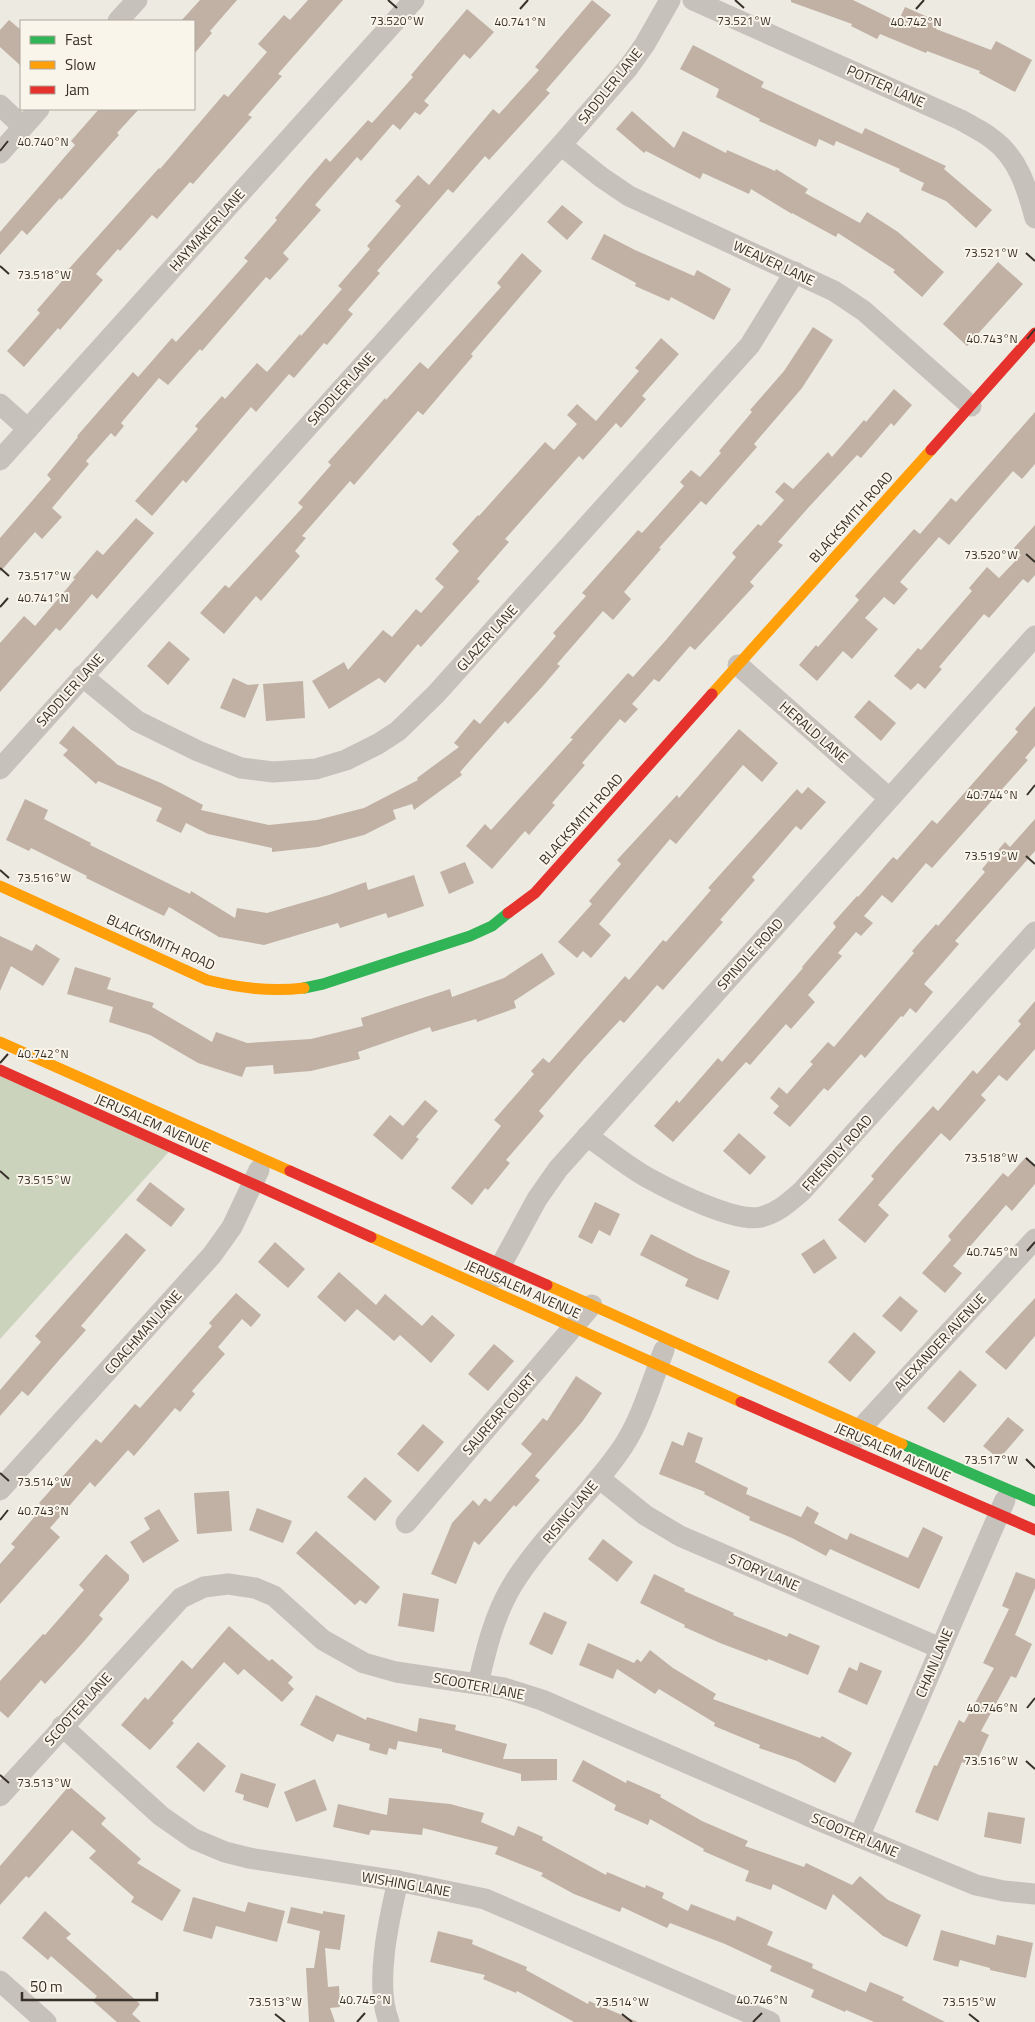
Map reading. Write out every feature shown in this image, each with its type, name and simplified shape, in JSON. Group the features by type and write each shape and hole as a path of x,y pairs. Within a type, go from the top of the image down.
{"main road":[{"name":"BLACKSMITH ROAD","path":"0,886 207,980 238,988 264,991 323,984 470,936 492,926 535,893 1035,333"},
{"name":"JERUSALEM AVENUE","path":"0,1042 502,1264 668,1341 1035,1501"},
{"name":"JERUSALEM AVENUE","path":"0,1070 573,1328 1035,1530"}],"street":[{"path":"119,20 137,0"},
{"name":"HAYMAKER LANE","path":"0,460 414,0"},
{"name":"SADDLER LANE","path":"0,769 561,145 628,68 645,44 670,0"},
{"name":"POTTER LANE","path":"693,0 961,120 993,139 1013,160 1025,182 1035,218"},
{"path":"0,105 23,127"},
{"path":"0,153 38,110"},
{"name":"WEAVER LANE","path":"561,145 600,177 629,196 834,291 864,311 971,406"},
{"name":"GLAZER LANE","path":"82,676 137,720 198,751 240,768 273,772 316,768 346,760 378,744 398,731 436,694 750,345 795,272"},
{"path":"0,404 28,429"},
{"name":"SPINDLE ROAD","path":"488,1290 537,1198 558,1169 1035,636"},
{"name":"HERALD LANE","path":"738,665 889,798"},
{"name":"FRIENDLY ROAD","path":"587,1136 650,1178 729,1215 751,1219 781,1210 802,1191 1035,932"},
{"name":"COACHMAN LANE","path":"0,1490 212,1255 232,1227 253,1184 263,1158"},
{"name":"ALEXANDER AVENUE","path":"849,1450 862,1427 1035,1238"},
{"name":"SAUREAR COURT","path":"406,1523 592,1305"},
{"name":"RISING LANE","path":"478,1684 490,1635 512,1585 538,1550 599,1478 625,1442 668,1341"},
{"name":"STORY LANE","path":"599,1478 646,1515 680,1536 940,1648"},
{"name":"CHAIN LANE","path":"859,1837 1010,1490"},
{"name":"SCOOTER LANE","path":"0,1796 181,1598 204,1587 228,1584 255,1588 274,1596 323,1640 364,1663 396,1672 504,1688 542,1700 859,1837 976,1885 1004,1891 1035,1894"},
{"name":"WISHING LANE","path":"62,1726 161,1816 194,1839 225,1852 249,1858 398,1881 485,1899 770,2022"},
{"path":"389,2022 384,2009 383,1975 389,1918 398,1881"},
{"path":"0,1981 46,2022"}],"green space":[{"path":"0,1065 175,1145 0,1339"}],"building":[{"path":"200,0 237,0 210,31 212,33 195,53 195,20 182,20"},
{"path":"308,0 343,0 278,74 282,76 248,115 252,117 193,184 190,182 157,219 152,215 120,251 118,249 96,274 103,280 60,330 58,328 24,367 7,351 40,313 37,310 68,274 66,272 160,169 224,94 228,97 267,52 258,44 284,15 290,20"},
{"path":"592,0 611,15 546,90 550,93 489,160 485,156 453,193 448,189 377,271 380,273 348,310 353,314 327,345 324,343 294,378 289,374 256,412 251,407 186,483 183,480 152,516 135,501 198,429 195,426 222,396 225,399 257,363 267,372 300,334 301,336 342,289 338,286 370,249 367,246 401,206 395,201 418,175 429,185 493,109 499,114 539,70 535,67"},
{"path":"791,0 853,0 898,22 905,7 939,22 936,29 991,50 996,41 1032,60 1015,92 979,73 980,71 927,51 926,53 880,34 877,39 851,26 852,24 791,2"},
{"path":"467,9 494,32 470,59 464,54 424,101 429,105 420,115 415,112 400,130 393,124 361,161 357,157 315,205 321,210 283,253 289,259 270,280 266,277 202,351 200,349 168,385 159,378 121,423 124,426 115,437 111,433 86,461 89,464 52,508 62,517 42,539 35,532 0,572 0,538 51,479 47,475 77,436 133,372 138,377 172,338 176,342 248,261 244,258 326,158 330,162 368,120 372,123 413,77 411,75"},
{"path":"9,20 20,29 20,65 0,47 0,30"},
{"path":"693,45 764,82 761,87 862,134 865,128 946,166 944,169 992,210 976,228 946,201 921,190 924,183 899,171 900,169 836,141 834,146 819,139 816,147 759,121 760,119 716,97 719,89 680,69"},
{"path":"98,110 138,110 117,133 119,135 61,200 60,198 27,235 22,230 0,255 0,232 75,145 71,141"},
{"path":"632,111 674,148 683,131 726,153 727,150 775,171 776,169 808,189 805,193 860,223 867,212 898,232 944,272 922,297 893,272 895,270 838,233 836,237 792,214 751,189 749,194 703,173 700,179 646,151 644,153 616,129"},
{"path":"562,205 583,222 567,240 547,222"},
{"path":"604,234 694,276 697,270 731,289 714,320 671,297 669,301 635,286 636,283 591,259"},
{"path":"522,253 542,271 471,354 473,356 423,415 418,411 354,485 350,481 302,536 306,538 295,551 300,556 261,601 256,596 224,634 200,613 225,585 229,588 303,507 298,503 331,465 328,462 385,398 386,400 420,362 428,369 501,287 497,283"},
{"path":"998,262 1023,284 967,346 943,324"},
{"path":"813,327 833,340 802,388 754,444 757,447 706,505 701,501 659,548 661,549 624,592 631,599 613,620 603,611 557,664 560,666 541,688 508,724 505,721 460,772 462,775 414,810 412,804 393,810 396,819 364,835 318,847 272,852 272,848 208,834 186,823 181,833 156,821 162,808 98,781 96,784 63,755 68,750 59,743 73,726 118,765 161,783 203,805 201,810 269,825 317,820 364,808 418,780 417,778 459,747 454,743 474,719 480,724 556,636 553,633 586,596 582,593 638,530 642,533 684,486 680,482 691,470 700,477 721,453 719,451 752,412 750,410 784,371"},
{"path":"661,338 679,354 642,396 646,399 621,428 616,423 583,460 579,456 505,539 509,542 477,579 480,581 421,647 418,644 385,683 379,678 329,709 312,681 344,662 348,670 383,630 392,637 416,609 421,613 444,587 435,579 459,551 452,544 545,442 554,450 577,424 567,415 577,404 596,421 639,371 635,368"},
{"path":"894,389 912,405 894,426 891,423 861,458 857,455 808,508 778,542 783,545 750,582 754,586 695,650 690,646 659,682 654,679 632,704 638,709 625,723 620,719 582,763 585,765 552,803 555,805 529,835 525,831 492,869 466,846 485,824 491,830 573,739 570,738 628,673 633,677 666,640 736,557 732,553 758,524 761,526 784,500 775,492 784,482 793,489 828,452 832,457 864,420 866,422"},
{"path":"1035,412 1035,464 1022,479 1013,471 949,545 939,537 900,582 908,589 894,605 884,597 865,618 878,629 852,659 843,651 817,681 799,665 816,645 818,647 859,600 855,596 914,529 920,534 951,498 956,502"},
{"path":"136,518 154,533 97,599 92,594 60,631 56,628 0,692 0,643 24,616 35,626 97,550 103,555"},
{"path":"1035,525 1035,575 1028,583 1023,579 989,618 984,614 939,667 942,669 925,689 918,683 911,690 894,676 918,648 921,650 972,591 969,588 987,567 999,578 1021,555 1014,548"},
{"path":"169,641 190,659 168,685 147,666"},
{"path":"233,678 248,685 259,684 245,718 220,708"},
{"path":"303,681 305,718 266,721 263,684"},
{"path":"869,700 896,723 881,741 854,717"},
{"path":"1035,706 1035,746 1025,758 1028,760 932,868 926,863 892,903 882,895 864,916 873,923 861,936 856,932 838,953 842,956 808,995 815,1002 791,1029 786,1024 750,1065 746,1062 673,1142 654,1126 677,1100 679,1103 718,1058 722,1062 836,927 833,923 893,857 897,860 932,820 937,824 1018,732 1015,729"},
{"path":"739,729 778,763 762,782 743,765 676,844 670,839 599,924 611,935 591,958 583,951 577,958 558,942 592,904 589,901 621,864 617,860 677,795 679,798"},
{"path":"808,787 826,802 801,830 796,826 752,877 755,880 720,920 723,922 663,990 657,985 624,1023 620,1020 584,1059 539,1111 544,1116 506,1160 510,1163 488,1190 485,1188 472,1205 451,1188 501,1126 494,1120 534,1074 531,1071 543,1058 549,1063 625,976 629,980 663,940 666,942 711,890 708,888 797,789 802,794"},
{"path":"25,799 48,810 44,819 91,843 90,845 145,872 190,894 191,891 235,918 237,908 267,913 366,882 368,890 414,875 424,906 388,918 386,913 340,928 338,923 264,945 219,937 169,907 164,916 86,878 87,876 31,848 29,851 6,840"},
{"path":"1035,819 1035,851 955,941 959,944 924,984 933,992 916,1013 910,1008 903,1017 901,1016 865,1058 861,1054 828,1091 824,1088 790,1127 773,1113 779,1106 770,1098 779,1087 787,1094 813,1064 810,1062 828,1042 834,1047 914,953 912,951 936,924 938,926 985,872 982,869 1005,842 1010,847"},
{"path":"465,862 474,883 449,894 440,872"},
{"path":"0,936 32,951 36,944 60,959 43,986 11,966 0,991"},
{"path":"542,953 555,974 514,1001 516,1008 477,1022 476,1019 432,1032 430,1027 358,1052 360,1059 311,1071 274,1074 273,1065 246,1067 242,1077 198,1063 150,1035 109,1022 113,1007 67,994 75,967 111,978 107,989 154,1003 152,1007 212,1042 216,1032 247,1043 311,1039 363,1026 361,1018 450,989 452,997 504,978"},
{"path":"1035,1001 1035,1049 1007,1081 999,1075 981,1095 986,1100 950,1141 941,1133 905,1174 878,1205 889,1215 865,1243 838,1220 874,1179 871,1176 895,1148 933,1106 938,1111 973,1070 977,1074 1021,1024 1018,1021"},
{"path":"425,1100 438,1111 416,1137 419,1139 402,1160 373,1135 390,1115 403,1126"},
{"path":"739,1133 766,1157 750,1175 723,1151"},
{"path":"1026,1157 1035,1165 1035,1184 1012,1211 1006,1205 953,1266 962,1273 945,1293 922,1273 951,1240 948,1236 1003,1173 1008,1177"},
{"path":"150,1182 185,1209 171,1227 136,1200"},
{"path":"595,1202 620,1214 610,1236 599,1230 592,1244 578,1237"},
{"path":"126,1233 146,1250 81,1326 86,1330 28,1396 22,1391 0,1416 0,1390 41,1342 35,1336"},
{"path":"651,1234 696,1257 730,1271 718,1300 685,1286 688,1279 640,1255"},
{"path":"824,1239 837,1258 814,1274 801,1254"},
{"path":"275,1242 305,1269 288,1288 258,1262"},
{"path":"339,1272 376,1305 385,1294 422,1326 432,1315 455,1335 431,1363 400,1335 394,1341 357,1309 345,1322 317,1297"},
{"path":"236,1293 261,1315 251,1327 242,1319 218,1347 225,1354 192,1391 195,1394 180,1412 175,1408 134,1456 128,1450 95,1487 90,1482 50,1528 60,1537 0,1604 0,1564 15,1547 11,1544 43,1507 39,1503 96,1439 101,1443 135,1404 140,1408 212,1326 209,1323"},
{"path":"900,1296 918,1311 901,1332 882,1316"},
{"path":"1035,1298 1035,1336 1006,1370 985,1352"},
{"path":"854,1332 876,1352 850,1382 828,1362"},
{"path":"494,1344 514,1361 488,1391 468,1374"},
{"path":"960,1370 977,1385 944,1423 927,1408"},
{"path":"576,1376 602,1393 582,1422 535,1476 540,1480 516,1507 514,1505 479,1545 474,1541 456,1584 431,1574 452,1523 473,1500 479,1506 485,1498 490,1502 532,1454 521,1444 543,1418 547,1421"},
{"path":"1008,1417 1024,1430 999,1459 983,1446"},
{"path":"423,1424 444,1442 418,1472 397,1454"},
{"path":"688,1432 703,1438 695,1462 748,1488 746,1494 801,1517 807,1506 819,1513 814,1523 847,1540 850,1533 908,1558 923,1527 943,1537 919,1589 830,1549 826,1556 792,1538 749,1520 750,1517 704,1494 705,1492 659,1474 672,1441 683,1446"},
{"path":"365,1477 392,1501 375,1521 347,1497"},
{"path":"229,1491 232,1531 197,1534 194,1493"},
{"path":"257,1508 292,1521 283,1543 249,1530"},
{"path":"159,1509 179,1541 143,1563 130,1542 150,1529 144,1518"},
{"path":"316,1531 380,1587 366,1604 360,1600 355,1605 296,1553"},
{"path":"603,1539 633,1562 617,1582 588,1559"},
{"path":"106,1554 129,1575 129,1580 99,1615 103,1619 79,1647 45,1684 41,1680 8,1718 0,1711 0,1681 43,1634 45,1635 84,1590 79,1585"},
{"path":"1016,1572 1035,1579 1035,1588 1015,1635 1032,1644 1016,1678 1011,1676 981,1731 989,1735 974,1767 962,1762 938,1821 915,1812 934,1765 937,1766 959,1720 964,1723 994,1668 983,1663 1009,1609 1002,1606"},
{"path":"654,1574 685,1589 684,1591 734,1613 733,1615 787,1637 789,1633 820,1646 808,1675 720,1643 684,1627 685,1625 640,1603"},
{"path":"403,1593 439,1599 434,1632 398,1626"},
{"path":"544,1612 567,1622 552,1655 529,1644"},
{"path":"229,1626 269,1661 272,1659 293,1677 288,1683 294,1689 282,1702 244,1669 238,1675 224,1662 172,1721 174,1723 150,1750 121,1725 145,1697 148,1700 182,1660 192,1669"},
{"path":"588,1643 634,1663 637,1659 641,1662 650,1650 673,1668 716,1694 713,1699 820,1738 822,1736 852,1753 835,1783 797,1761 759,1748 760,1745 714,1726 715,1723 659,1689 655,1694 617,1669 613,1679 579,1665"},
{"path":"860,1662 882,1671 867,1705 838,1692 849,1667 857,1671"},
{"path":"316,1695 366,1720 367,1717 417,1732 419,1718 456,1725 455,1730 507,1744 503,1759 557,1759 557,1780 521,1781 521,1774 442,1752 442,1749 398,1741 396,1750 389,1748 387,1755 369,1750 370,1744 337,1734 333,1742 300,1725"},
{"path":"198,1742 226,1766 204,1792 176,1767"},
{"path":"583,1760 626,1783 627,1780 661,1795 660,1797 702,1821 748,1841 745,1846 804,1867 806,1863 852,1885 860,1876 888,1900 921,1915 907,1947 883,1936 833,1894 826,1910 773,1884 771,1890 745,1881 749,1871 703,1851 704,1849 650,1819 648,1825 614,1810 616,1805 572,1781"},
{"path":"241,1773 276,1784 268,1808 243,1800 244,1795 235,1792"},
{"path":"315,1779 327,1810 296,1822 284,1792"},
{"path":"69,1786 106,1818 101,1824 141,1859 137,1863 181,1890 162,1921 131,1902 134,1897 89,1858 96,1851 72,1830 29,1878 26,1876 0,1905 0,1866"},
{"path":"389,1798 450,1804 484,1813 481,1822 514,1836 518,1826 543,1837 542,1840 606,1875 607,1872 645,1888 646,1885 664,1893 662,1898 688,1911 691,1904 735,1921 737,1916 773,1932 767,1945 813,1964 812,1968 866,1992 870,1982 904,1997 902,2000 945,2022 874,2022 846,2010 845,2012 811,1997 814,1990 770,1971 772,1966 725,1944 670,1923 667,1928 622,1907 620,1912 574,1894 541,1876 543,1873 495,1854 498,1847 423,1828 422,1835 371,1830 369,1835 333,1827 338,1804 387,1815"},
{"path":"988,1812 1025,1818 1021,1844 984,1837"},
{"path":"193,1897 245,1912 248,1902 285,1911 277,1942 216,1926 212,1939 183,1931"},
{"path":"291,1907 323,1914 323,1911 345,1915 340,1950 325,1948 328,1987 339,1986 340,2007 330,2008 335,2022 309,2022 306,1968 314,1968 320,1931 287,1923"},
{"path":"45,1911 71,1934 66,1938 140,2004 132,2014 141,2022 117,2022 93,2001 97,1996 51,1956 48,1960 22,1938"},
{"path":"941,1930 995,1945 997,1935 1033,1943 1026,1978 990,1970 990,1968 960,1960 958,1967 933,1960"},
{"path":"438,1931 473,1940 472,1944 527,1967 526,1970 588,2004 589,2001 638,2022 574,2022 517,1991 516,1993 483,1979 485,1975 430,1962"}],"traffic: fast":[{"path":"304,988 323,984 470,936 492,926 508,913"},
{"path":"902,1444 1035,1501"}],"traffic: slow":[{"path":"712,694 931,450"},
{"path":"0,886 207,980 231,985 279,990 304,988"},
{"path":"0,1042 290,1171"},
{"path":"371,1237 741,1402"},
{"path":"547,1285 902,1444"}],"traffic: jam":[{"path":"931,450 1035,333"},
{"path":"508,913 535,893 712,694"},
{"path":"0,1070 371,1237"},
{"path":"290,1171 547,1285"},
{"path":"741,1402 1035,1530"}]}
